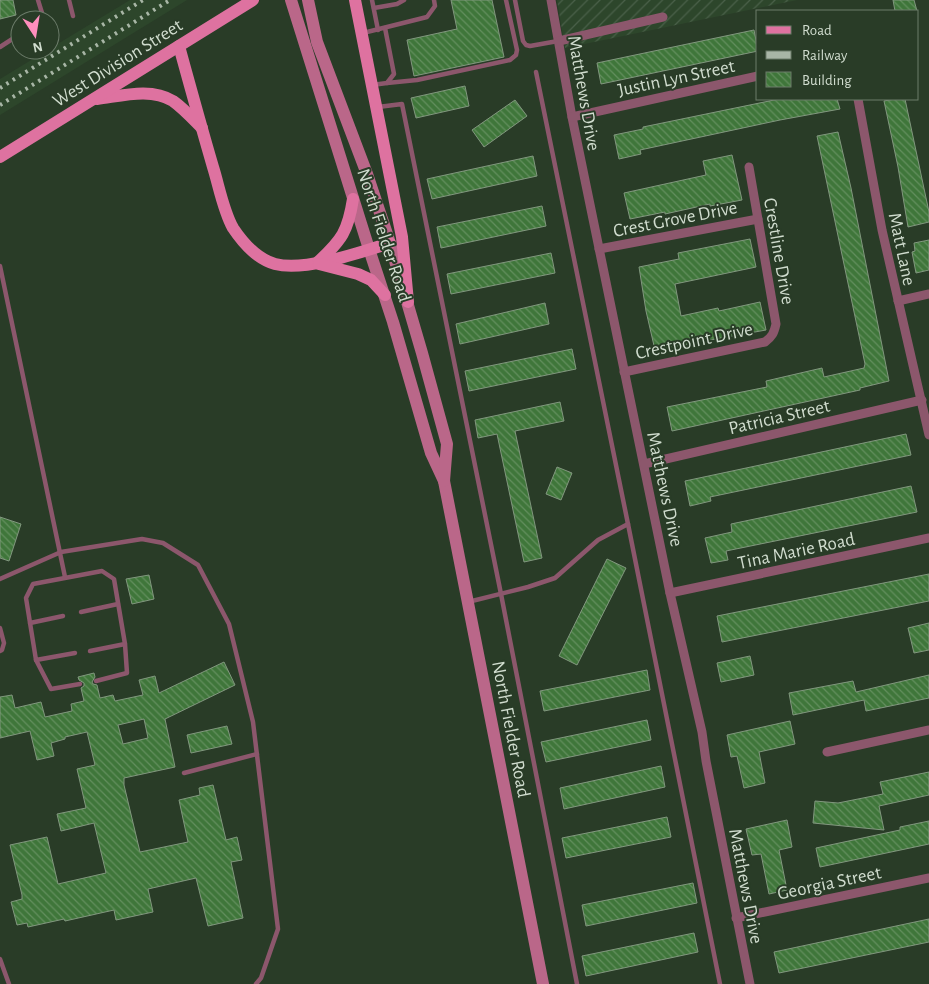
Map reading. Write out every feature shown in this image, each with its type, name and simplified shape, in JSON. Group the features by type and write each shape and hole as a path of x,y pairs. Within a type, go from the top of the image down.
{"main road":[{"name":"West Division Street","path":"0,157 253,0"},
{"name":"North Fielder Road","path":"291,0 304,47 385,295 431,453 444,481 543,984"},
{"name":"North Fielder Road","path":"308,0 317,42 367,174 408,302 447,444 444,481"},
{"path":"354,0 402,237 408,302"},
{"path":"178,46 222,200 232,226 243,242 261,258 276,265 294,266 316,264 390,244"},
{"path":"92,100 144,93 160,96 173,101 202,128"},
{"path":"316,264 343,236 350,220 353,199"},
{"path":"316,264 358,274 371,280 385,295"}],"street":[{"name":"Matthews Drive","path":"551,0 572,117 624,372 670,593 702,732 750,984"},
{"path":"559,41 663,18"},
{"name":"Justin Lyn Street","path":"572,117 756,76"},
{"name":"Matt Lane","path":"858,100 882,230 929,435"},
{"name":"Crestline Drive","path":"749,167 776,324 770,339"},
{"name":"Crest Grove Drive","path":"599,249 758,219"},
{"path":"898,301 929,294"},
{"name":"Crestpoint Drive","path":"624,372 765,342 770,339"},
{"name":"Patricia Street","path":"644,464 922,400"},
{"name":"Tina Marie Road","path":"670,593 929,538"},
{"path":"828,752 929,730"},
{"name":"Georgia Street","path":"736,918 929,878"}],"lane":[{"path":"69,0 72,16"},
{"path":"372,0 378,30"},
{"path":"374,8 397,4 404,0"},
{"path":"361,34 427,18 435,6 434,0"},
{"path":"371,85 417,80 510,60 517,50 506,0"},
{"path":"515,0 523,41 526,45 559,41"},
{"path":"385,28 394,74 387,83"},
{"path":"536,72 720,984"},
{"path":"376,108 402,104 501,594 577,984"},
{"path":"0,266 66,577"},
{"path":"468,602 555,578 598,540 628,524"},
{"path":"0,579 61,552 142,539 163,543 198,565 228,624 253,722 278,930 261,978 256,984"},
{"path":"80,684 51,689 36,660 26,598 33,584 102,571 114,579 126,644 127,673 96,681"},
{"path":"81,612 118,604"},
{"path":"30,623 63,616"},
{"path":"0,628 4,643 0,651"},
{"path":"90,651 126,644"},
{"path":"36,660 74,653"},
{"path":"184,772 257,754"},
{"path":"0,959 9,984"}],"shaded area":[{"path":"130,0 187,0 0,115 0,79 31,60 60,60 60,43"},
{"path":"557,0 797,0 565,48"}],"building":[{"path":"0,0 13,0 15,10 10,10 10,16 0,19"},
{"path":"451,0 492,0 504,57 414,76 407,40 457,29"},
{"path":"893,0 914,0 917,10 895,10"},
{"path":"754,30 756,40 756,51 601,84 597,63"},
{"path":"465,86 469,106 416,118 411,98"},
{"path":"515,100 527,116 484,147 472,130"},
{"path":"774,100 837,100 840,109 640,150 641,154 619,159 614,135 643,129 643,127"},
{"path":"905,100 929,212 929,222 908,227 884,101"},
{"path":"838,132 889,381 860,388 860,390 672,431 667,407 767,387 766,381 822,368 824,377 864,368 865,364 817,136"},
{"path":"732,155 742,200 630,219 624,193 706,175 703,161"},
{"path":"533,156 537,176 432,199 427,179"},
{"path":"542,206 546,226 441,248 437,227"},
{"path":"750,239 756,267 675,284 681,316 718,308 719,311 760,302 766,330 655,350 639,267 679,259 678,253"},
{"path":"929,240 929,270 916,273 912,252 915,251 914,243"},
{"path":"551,253 555,273 451,294 447,274"},
{"path":"545,303 549,324 460,344 456,324"},
{"path":"572,349 576,369 469,391 465,371"},
{"path":"560,402 564,421 515,431 542,558 524,562 497,434 478,438 475,420"},
{"path":"906,434 911,455 710,497 711,501 690,506 685,481"},
{"path":"557,467 572,473 561,500 546,494"},
{"path":"911,486 917,512 726,551 728,560 711,563 705,538 732,532 731,524"},
{"path":"0,517 21,524 9,561 0,558"},
{"path":"607,559 626,568 577,665 559,656"},
{"path":"929,574 929,601 722,642 717,616"},
{"path":"149,575 154,599 132,604 126,579"},
{"path":"929,623 929,650 914,653 908,628"},
{"path":"750,656 754,675 721,682 717,663"},
{"path":"224,662 235,685 165,719 175,767 124,778 124,785 140,852 188,842 179,800 200,795 199,788 213,785 226,840 237,837 242,860 231,862 243,918 208,926 196,878 148,889 153,912 116,920 114,910 28,927 27,923 17,925 11,902 22,899 22,895 10,845 47,837 58,884 106,873 94,823 61,831 57,814 86,808 77,769 95,765 87,732 65,737 65,739 51,743 54,756 37,760 30,731 0,738 0,697 12,695 15,708 41,702 45,717 72,711 71,704 84,701 81,688 84,686 84,683 78,677 94,673 95,677 92,682 97,685 100,698 113,695 115,701 143,695 139,680 155,676 159,693","holes":["144,719 148,738 123,744 118,725"]},
{"path":"647,670 650,690 544,711 540,691"},
{"path":"929,675 929,698 866,711 864,700 793,715 789,693 853,681 856,692"},
{"path":"647,720 651,740 546,762 541,742"},
{"path":"790,721 795,744 759,752 765,783 744,788 737,756 731,757 727,735"},
{"path":"227,726 232,744 191,753 187,735"},
{"path":"661,766 665,787 564,809 560,788"},
{"path":"929,772 929,795 879,806 884,830 813,823 815,801 838,803 883,794 880,782"},
{"path":"667,817 671,837 566,858 562,838"},
{"path":"787,820 792,847 779,850 787,890 769,894 761,854 752,855 746,829"},
{"path":"929,821 929,844 820,867 816,848 900,830 900,827"},
{"path":"693,883 697,903 586,926 582,905"},
{"path":"929,919 929,942 779,973 774,952"},
{"path":"694,933 698,952 586,976 582,956"}],"railway":[{"path":"0,88 143,0"},
{"path":"0,105 170,0"}]}
